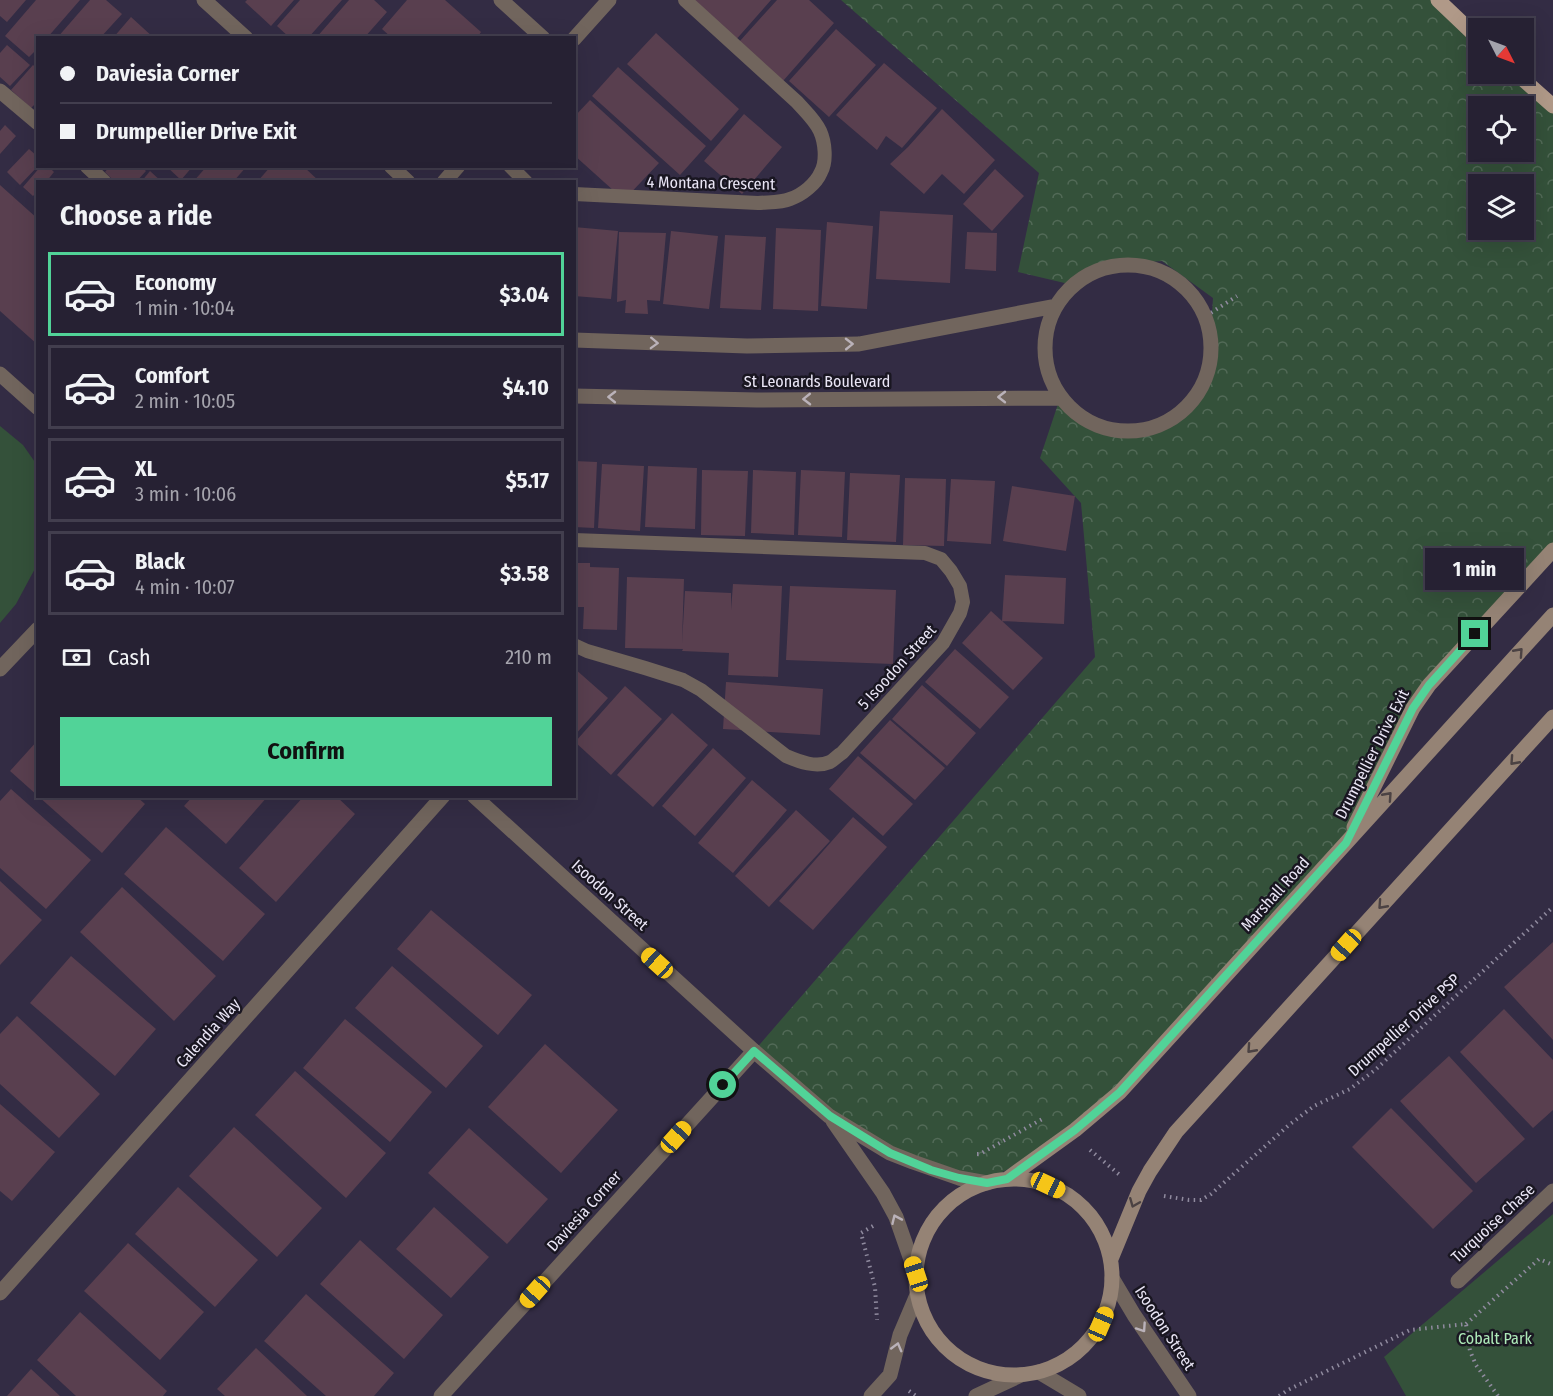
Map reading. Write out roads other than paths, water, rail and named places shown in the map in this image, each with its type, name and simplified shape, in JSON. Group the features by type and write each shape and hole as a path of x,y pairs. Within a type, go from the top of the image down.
{"main road":[{"path":"1438,0 1468,29"},
{"path":"1528,84 1553,106"},
{"name":"Drumpellier Drive Exit","path":"1346,843 1413,708 1429,685 1553,550"},
{"name":"Marshall Road","path":"1007,1179 1075,1130 1120,1092 1553,615"},
{"path":"1111,1259 1139,1191 1176,1132 1553,717"},
{"path":"1007,1179 1028,1180 1066,1193 1082,1206 1095,1222 1105,1240 1111,1259 1113,1278 1107,1309 1101,1324 1081,1349 1068,1359 1039,1372 1000,1375 962,1362 945,1349 932,1333 922,1314 917,1295 916,1274 925,1234 937,1216 951,1202 968,1190 987,1183 1007,1179"}],"street":[{"path":"204,0 244,36"},
{"path":"501,0 541,36"},
{"path":"576,37 609,0"},
{"path":"0,91 36,121"},
{"path":"89,168 102,180"},
{"path":"393,168 406,180"},
{"path":"446,180 456,168"},
{"path":"1125,264 1150,267 1173,277 1192,295 1206,316 1211,339 1209,366 1200,390 1182,411 1159,425 1132,431 1105,429 1080,417 1060,398 1049,376 1044,352 1047,328 1056,306 1073,285 1097,270 1125,264"},
{"path":"576,339 747,346 859,344 1056,306"},
{"path":"0,374 36,406"},
{"name":"St Leonards Boulevard","path":"576,396 757,400 1060,398"},
{"path":"0,669 36,631"},
{"name":"Calendia Way","path":"0,1293 441,798"},
{"name":"Isoodon Street","path":"476,798 754,1051 830,1116 890,1153 935,1171 987,1183"},
{"name":"Daviesia Corner","path":"441,1396 754,1051"},
{"name":"Isoodon Street","path":"830,1116 883,1193 896,1217 916,1274"},
{"name":"Turquoise Chase","path":"1458,1281 1553,1191"},
{"name":"Isoodon Street","path":"1113,1278 1134,1315 1189,1396"},
{"path":"871,1396 890,1375 900,1335 917,1295"},
{"path":"1039,1372 1079,1396"},
{"path":"976,1396 1021,1375"}],"lane":[{"name":"4 Montana Crescent","path":"576,194 758,203 787,200 801,195 822,172 824,143 820,131 810,117 797,102 685,0"},
{"path":"512,168 524,180"},
{"name":"5 Isoodon Street","path":"576,540 925,553 941,559 951,571 960,586 963,602 957,620 943,643 842,753 830,762 818,764 802,763 786,756 701,690 682,680 576,646"}],"park label":[{"name":"Cobalt Park","path":"1495,1338"}]}
